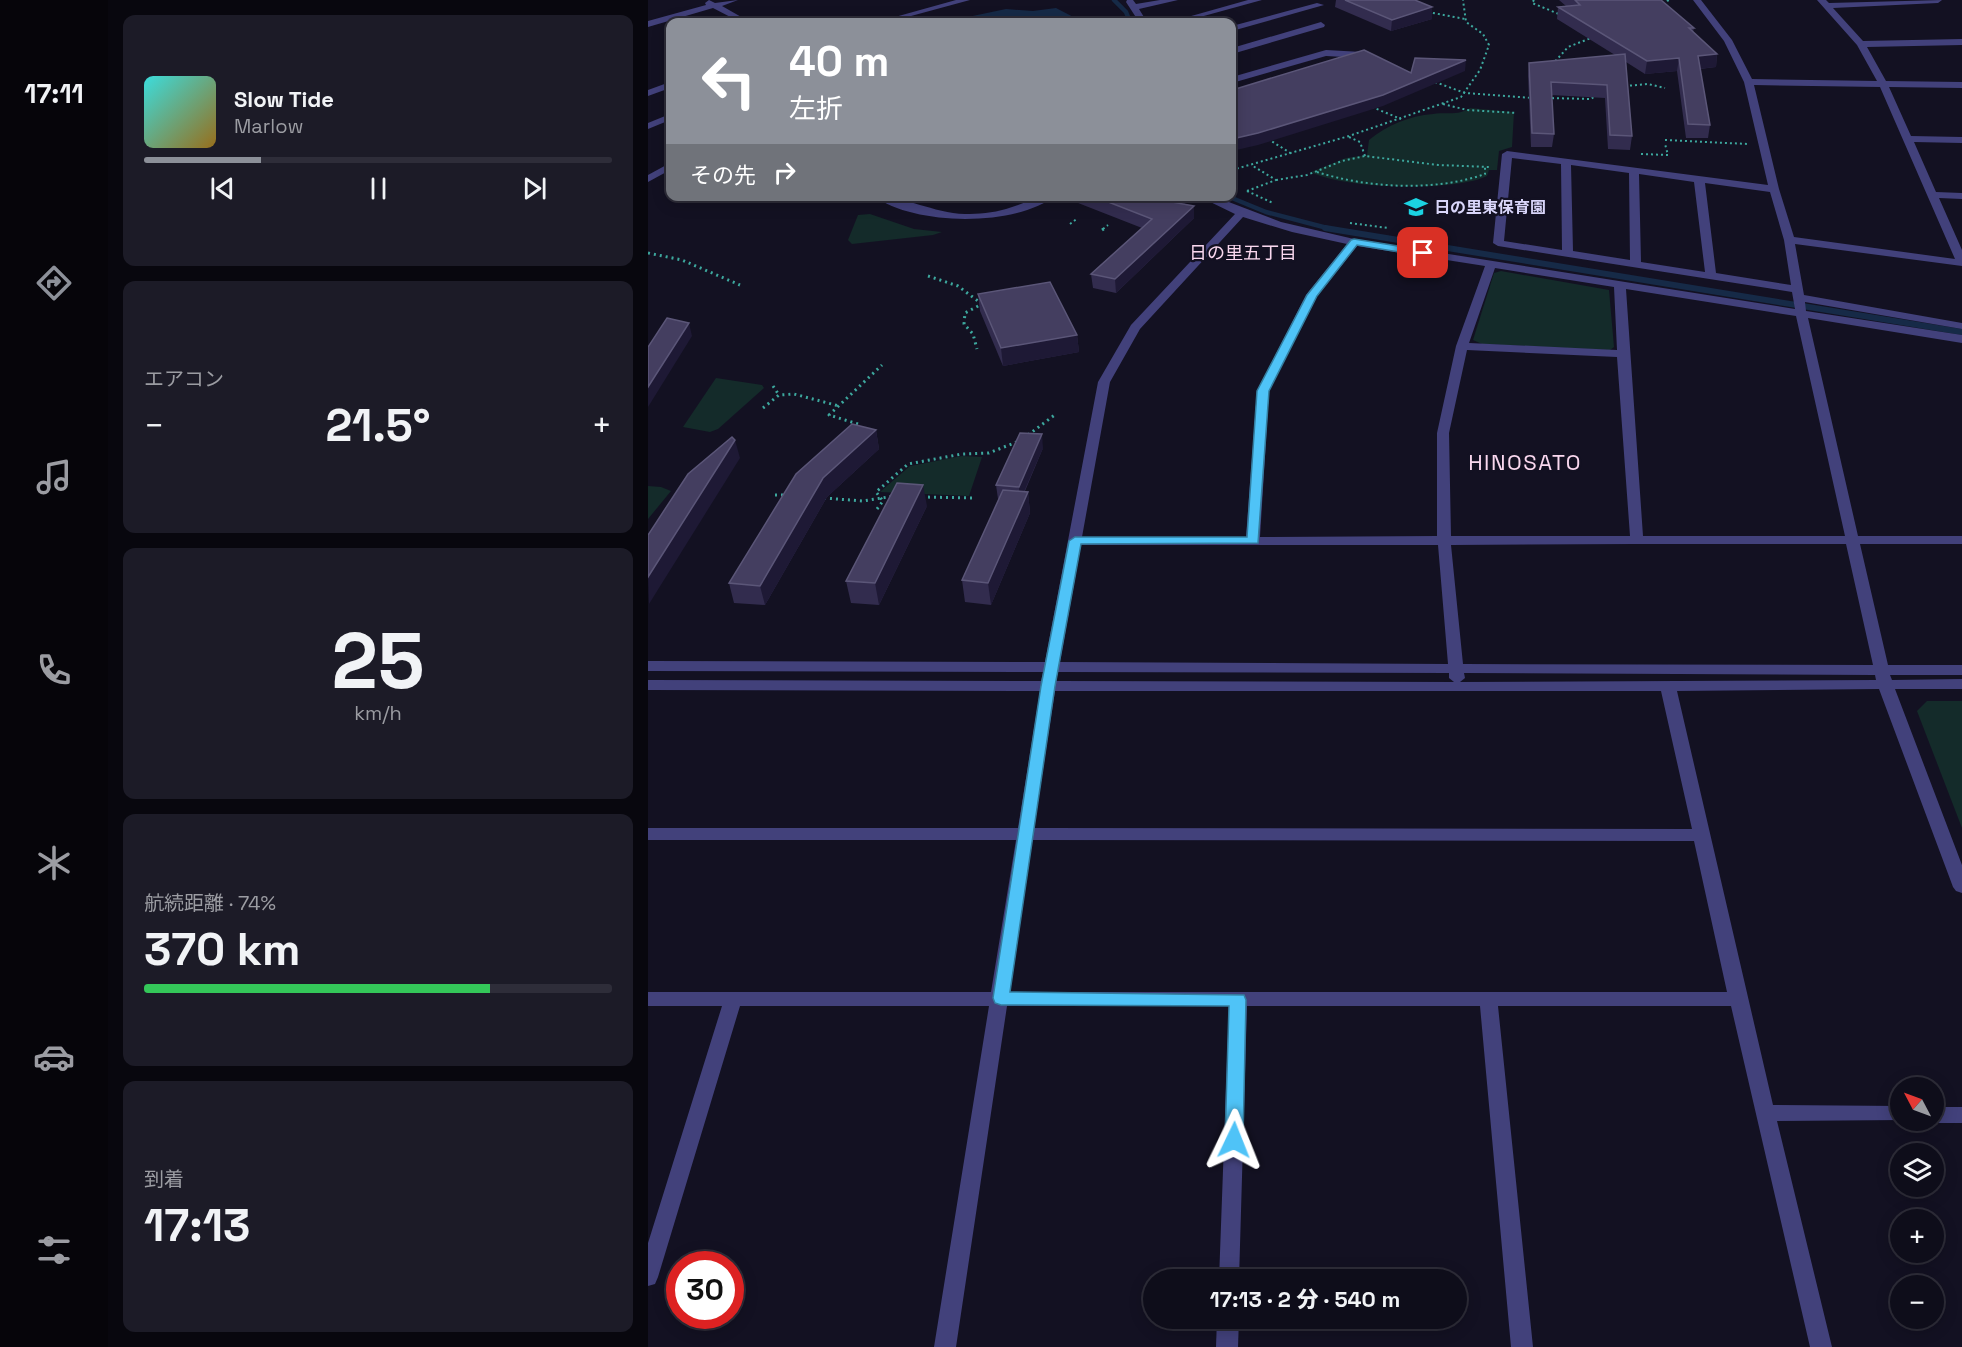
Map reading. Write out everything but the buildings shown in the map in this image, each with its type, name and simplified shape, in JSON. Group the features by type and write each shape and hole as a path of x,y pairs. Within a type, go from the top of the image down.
{"street":[{"path":"702,0 738,18"},
{"path":"670,18 734,0"},
{"path":"896,18 966,0"},
{"path":"1128,0 1141,18"},
{"path":"1135,7 1174,0"},
{"path":"1189,18 1258,0"},
{"path":"1697,0 1728,40 1749,82 1774,189 1789,240 1801,313 1883,677 1962,886"},
{"path":"1825,3 1938,0"},
{"path":"1236,28 1320,3 1321,25 1326,44"},
{"path":"1825,3 1861,44 1883,84 1962,262"},
{"path":"648,24 666,19"},
{"path":"1236,50 1321,25"},
{"path":"1861,44 1962,42"},
{"path":"1236,78 1326,44 1362,55"},
{"path":"1749,82 1962,85"},
{"path":"648,93 666,86"},
{"path":"648,126 666,119"},
{"path":"1907,139 1962,140"},
{"path":"1774,189 1507,154 1498,243 1711,276 1962,326"},
{"path":"1566,161 1568,254"},
{"path":"648,179 666,168"},
{"path":"1634,170 1636,264"},
{"path":"1699,179 1711,276"},
{"path":"1931,195 1962,196"},
{"path":"891,201 920,213 971,218 996,216 1023,209 1040,201"},
{"path":"1213,201 1240,214 1293,230 1354,242 1962,339"},
{"path":"945,1347 1048,686 1104,382 1135,327 1240,214"},
{"path":"1789,240 1962,262"},
{"path":"1253,540 1263,391 1312,295 1354,242"},
{"path":"1458,687 1443,540 1443,433 1462,346 1491,264"},
{"path":"1620,285 1637,541"},
{"path":"1462,346 1623,354"},
{"path":"1075,541 1962,540"},
{"path":"648,666 1456,668 1883,677 1962,684"},
{"path":"648,685 1668,686 1883,677 1962,670"},
{"path":"1668,686 1738,999 1821,1347"},
{"path":"648,834 1701,835"},
{"path":"648,999 1738,999"},
{"path":"648,1277 733,999"},
{"path":"1488,999 1522,1347"},
{"path":"1229,1269 1238,1000"},
{"path":"1766,1113 1890,1114"},
{"path":"1944,1115 1962,1115"},
{"path":"1227,1347 1228,1329"}],"path":[{"path":"1236,169 1402,119 1465,93 1485,58 1489,42 1484,34 1466,22 1463,0"},
{"path":"1534,0 1532,3 1559,14"},
{"path":"1667,0 1671,3"},
{"path":"1418,11 1465,19"},
{"path":"1550,72 1557,55 1571,44 1594,38"},
{"path":"1428,80 1465,93 1515,99 1591,99 1602,92"},
{"path":"1617,88 1648,84 1665,88"},
{"path":"1551,89 1551,98"},
{"path":"1443,104 1467,110 1517,113"},
{"path":"1372,106 1402,119"},
{"path":"1263,135 1292,154"},
{"path":"1349,136 1360,142 1365,156"},
{"path":"1665,140 1764,145"},
{"path":"1282,207 1246,191 1276,180 1317,172 1342,161 1365,156 1438,165 1505,169"},
{"path":"1252,165 1276,180"},
{"path":"1317,172 1330,178 1368,183 1432,184 1478,179 1485,174 1485,167"},
{"path":"1070,224 1078,218"},
{"path":"1344,223 1388,228"},
{"path":"1102,230 1108,225"},
{"path":"648,252 682,260 740,285"},
{"path":"928,276 945,280 970,291 982,304 965,313 964,324 973,334 977,349"},
{"path":"858,424 829,415 882,366"},
{"path":"773,386 779,395"},
{"path":"763,408 779,395 794,394 839,406"},
{"path":"877,509 883,501 876,492 908,464 1004,449 1023,439 1056,414"},
{"path":"775,495 797,496"},
{"path":"819,498 863,501 899,496"},
{"path":"921,496 974,498"}],"green space":[{"path":"1470,108 1514,112 1512,147 1499,151 1497,170 1489,170 1487,176 1450,185 1399,186 1347,182 1311,172 1346,158 1367,155 1369,140 1399,122 1424,115 1457,113"},
{"path":"870,214 914,229 942,232 852,244 848,240 858,215"},
{"path":"1501,271 1609,290 1614,347 1610,350 1482,344 1473,340 1494,273"},
{"path":"716,378 762,385 764,388 718,429 710,432 683,427"},
{"path":"962,456 982,457 969,496 880,492 910,466"},
{"path":"648,486 671,491 648,519"},
{"path":"1927,701 1962,701 1962,828 1917,711"}],"water":[{"path":"1056,8 1075,18 963,18 1006,9 1033,11"}],"waterway":[{"path":"1114,0 1126,12 1128,18"},
{"path":"1236,200 1266,212 1331,229"},
{"path":"1325,228 1331,229"},
{"path":"1331,229 1962,332"}],"place":[{"name":"日の里東保育園","path":"1416,207"}],"district":[{"name":"日の里五丁目","path":"1243,253"},
{"name":"HINOSATO","path":"1525,462"}],"route":[{"path":"1234,1140 1238,1000 1001,998 1048,686 1075,541 1253,540 1263,391 1312,295 1354,242 1423,253"}]}
